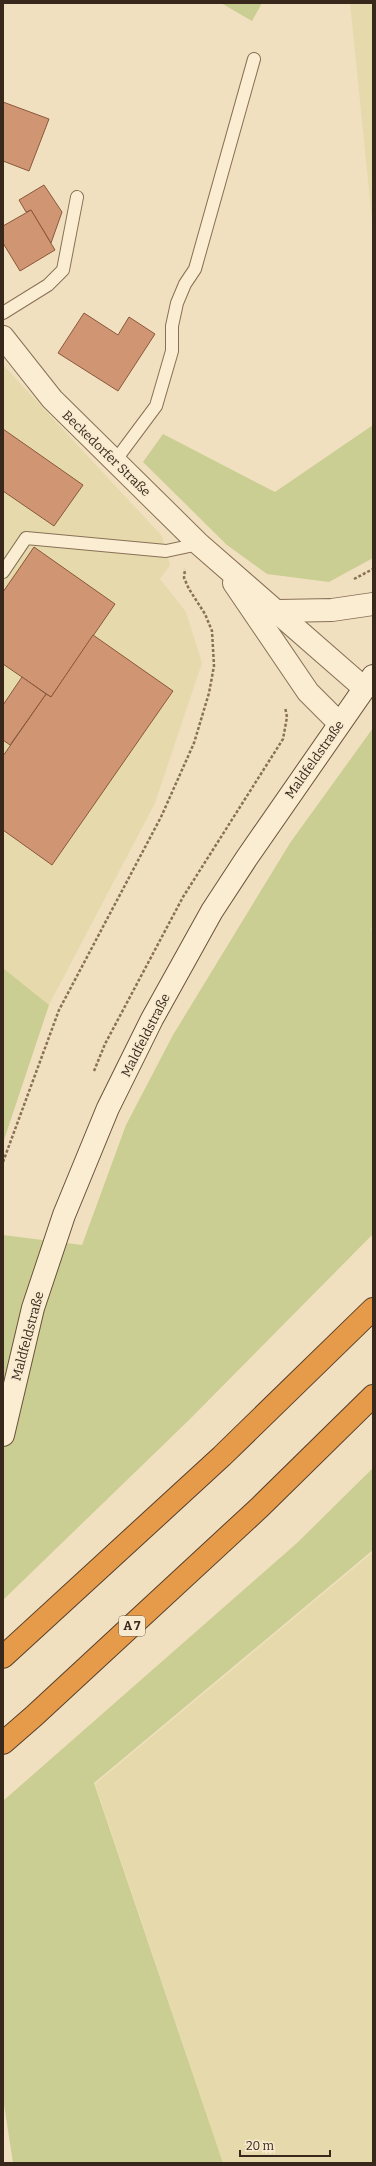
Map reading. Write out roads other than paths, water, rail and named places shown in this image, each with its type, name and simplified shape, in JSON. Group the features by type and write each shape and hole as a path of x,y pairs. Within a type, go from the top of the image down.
{"highway":[{"path":"3,1657 222,1456 373,1309"},
{"name":"A 7","path":"3,1743 260,1507 373,1396"}],"main road":[{"name":"Beckedorfer Straße","path":"3,337 52,400 199,544 279,612 369,682"},
{"name":"Beckedorfer Straße","path":"220,562 308,692 339,723"},
{"path":"279,612 332,610 373,604"},
{"name":"Maldfeldstraße","path":"3,1435 33,1308 64,1215 108,1108 152,1018 212,911 339,723 369,682"}],"lane":[{"path":"115,461 156,406 172,351 172,326 178,303 185,284 195,269 254,59"},
{"path":"3,313 48,285 62,270 77,197"},
{"path":"3,572 26,538 166,551 199,544"}]}
